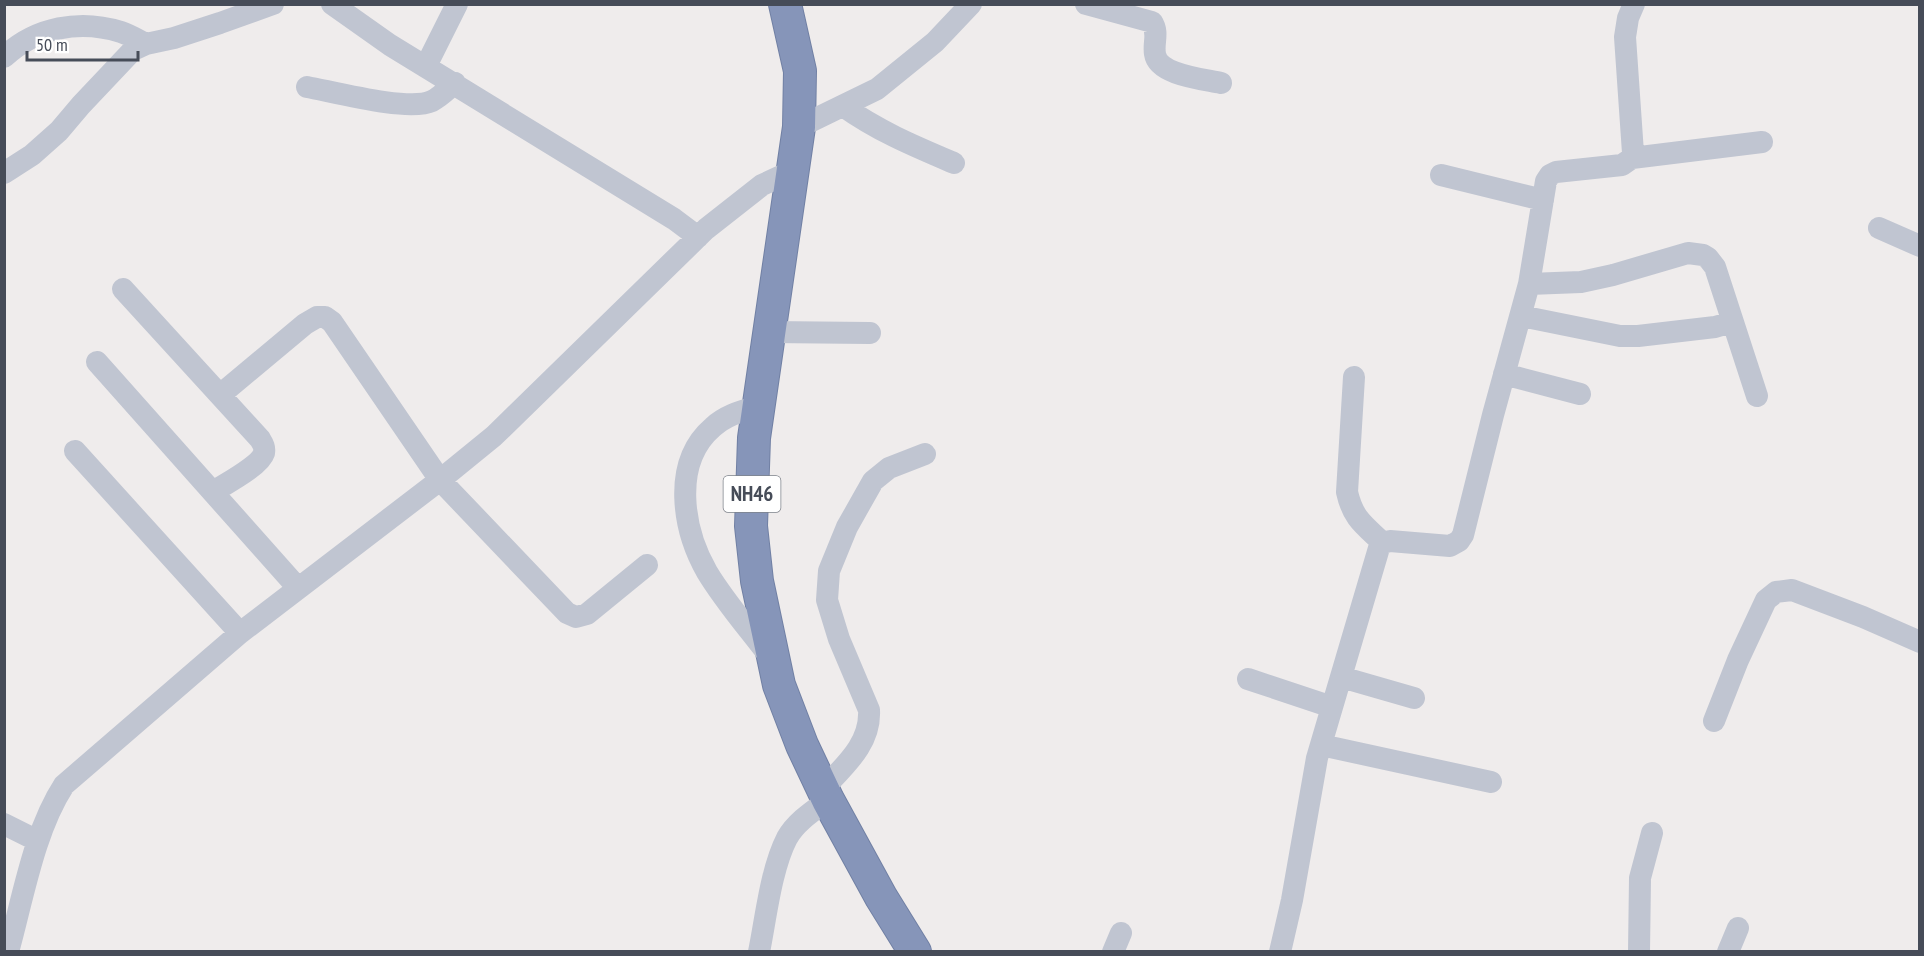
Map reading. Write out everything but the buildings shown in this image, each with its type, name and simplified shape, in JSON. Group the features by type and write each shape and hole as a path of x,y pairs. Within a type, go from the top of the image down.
{"highway":[{"name":"NH46","path":"785,4 800,71 799,127 754,438 752,526 757,581 779,685 802,745 881,897 915,951"}],"street":[{"path":"4,173 32,155 51,138 133,50 273,4"},
{"path":"332,4 390,45 674,219 698,237"},
{"path":"426,66 457,4"},
{"path":"799,127 877,89 935,42 971,4"},
{"path":"1086,4 1152,22 1156,29 1155,53 1158,62 1170,71 1221,83"},
{"path":"1632,158 1625,37 1628,18 1634,4"},
{"path":"4,57 13,49 54,28 78,25 121,32 146,44"},
{"path":"307,87 401,104 420,104 433,100 455,83"},
{"path":"843,106 865,122 889,135 954,163"},
{"path":"1280,951 1293,900 1317,758 1376,557 1383,543 1390,541 1450,546 1459,541 1463,535 1529,284 1546,181 1556,172 1623,165 1632,158 1762,142"},
{"path":"8,951 38,841 54,801 64,785 240,633 494,436 698,237 739,201 762,185 792,171"},
{"path":"1441,175 1543,200"},
{"path":"1878,228 1920,246"},
{"path":"1529,284 1581,282 1688,253 1702,255 1708,258 1714,267 1757,396"},
{"path":"123,289 264,446 264,454 257,463 213,492"},
{"path":"1521,316 1620,336 1715,327 1732,322"},
{"path":"220,395 305,324 317,317 325,317 332,322 440,480 562,608 576,617 587,615 647,565"},
{"path":"769,332 870,333"},
{"path":"97,362 298,588"},
{"path":"1504,374 1580,394"},
{"path":"1354,377 1347,492 1350,508 1359,521 1383,543"},
{"path":"758,406 729,415 712,427 699,443 688,468 684,500 689,529 706,570 773,660"},
{"path":"75,451 240,633"},
{"path":"759,951 775,872 788,838 826,795 862,746 870,723 869,710 839,639 827,600 829,571 847,527 873,481 889,468 925,453"},
{"path":"1714,721 1738,660 1766,600 1776,592 1792,590 1920,642"},
{"path":"1341,677 1414,698"},
{"path":"1248,679 1332,707"},
{"path":"1321,745 1491,782"},
{"path":"4,824 38,841"},
{"path":"1639,951 1640,878 1652,833"},
{"path":"1728,951 1738,928"}]}
